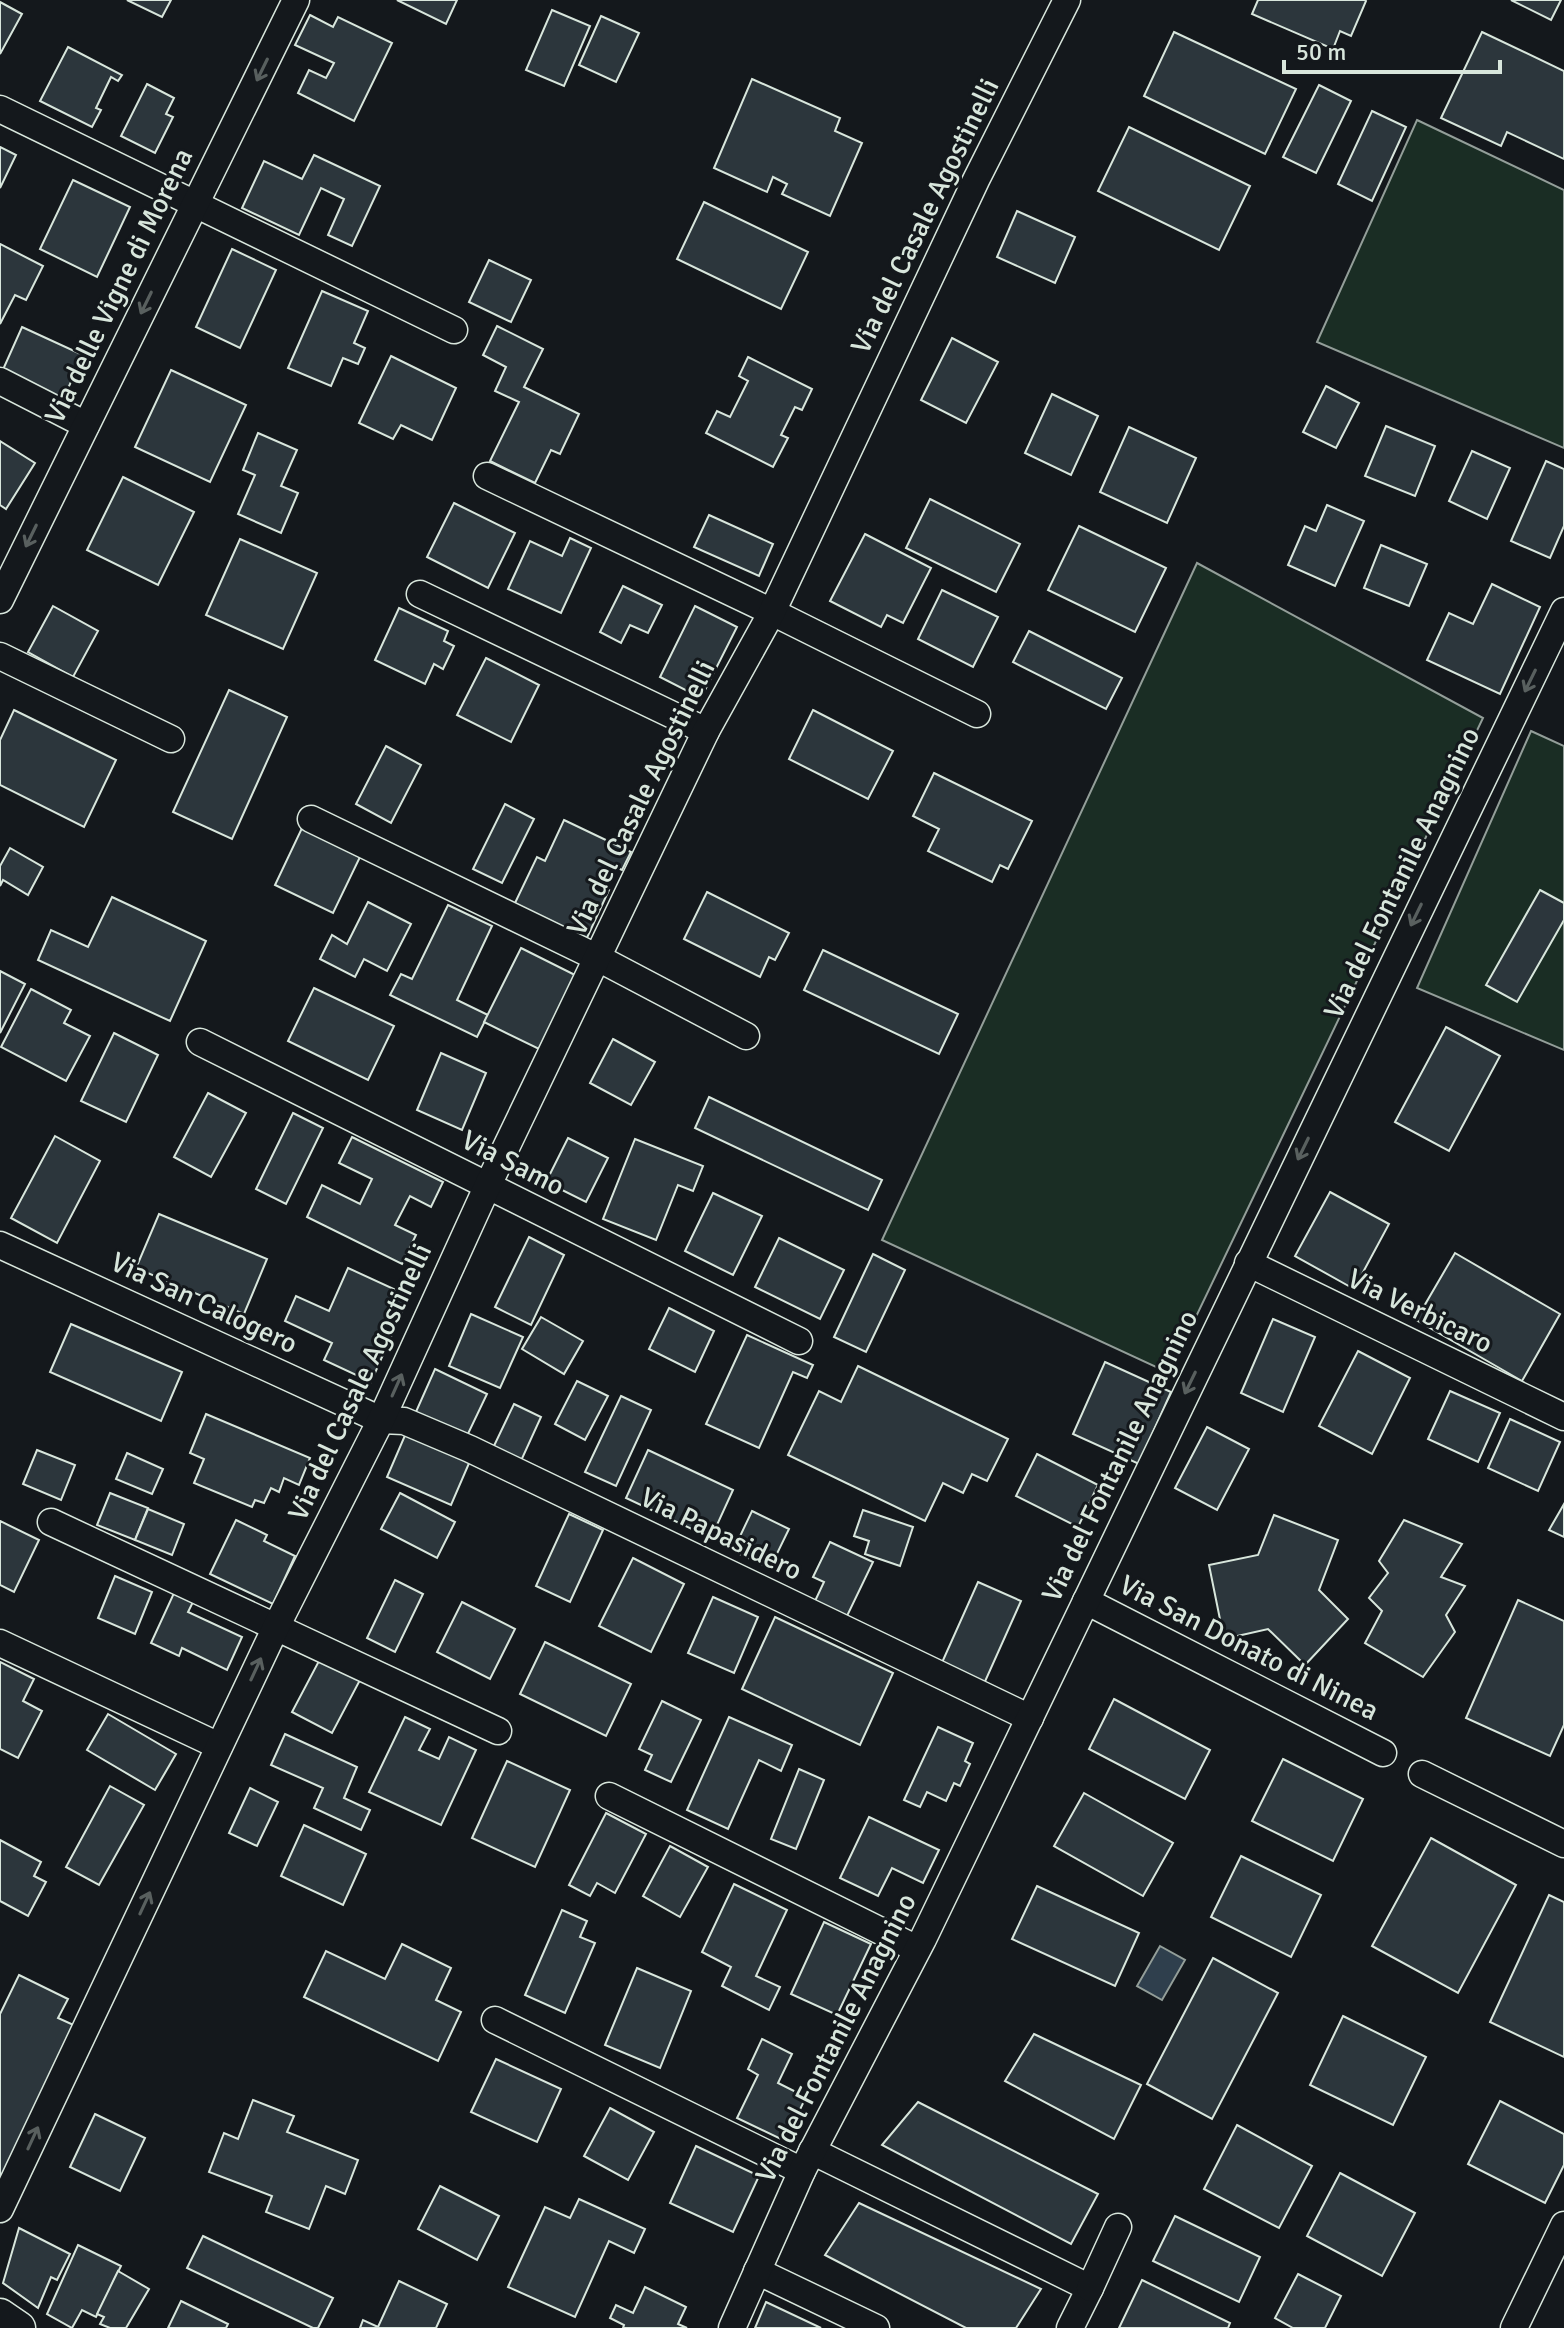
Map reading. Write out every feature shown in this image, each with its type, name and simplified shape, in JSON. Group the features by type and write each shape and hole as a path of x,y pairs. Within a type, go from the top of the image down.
{"street":[{"name":"Via delle Vigne di Morena","path":"0,600 296,0"},
{"name":"Via del Casale Agostinelli","path":"0,2209 276,1627 381,1420 488,1185 706,731 772,612 976,180 1067,0"},
{"path":"0,109 454,330"},
{"path":"0,381 86,425"},
{"path":"487,476 977,714"},
{"path":"420,594 706,731"},
{"name":"Via del Fontanile Anagnino","path":"732,2328 807,2161 917,1949 1030,1718 1564,611"},
{"path":"0,656 171,739"},
{"path":"311,819 598,958 746,1036"},
{"name":"Via Samo","path":"200,1042 799,1341"},
{"name":"Via San Calogero","path":"0,1245 381,1420"},
{"name":"Via Verbicaro","path":"1248,1263 1564,1417"},
{"name":"Via Papasidero","path":"381,1420 404,1421 470,1449 1030,1718"},
{"path":"51,1522 498,1731"},
{"name":"Via San Donato di Ninea","path":"1086,1601 1383,1753"},
{"path":"0,1643 219,1746"},
{"path":"1422,1774 1564,1844"},
{"path":"609,1796 917,1949"},
{"path":"495,2020 1090,2288"},
{"path":"1514,2328 1564,2225"},
{"path":"1070,2328 1118,2227"},
{"path":"757,2271 876,2328"},
{"path":"0,2315 19,2328"}],"green space":[{"path":"1417,120 1564,190 1564,448 1317,342"},
{"path":"1197,563 1483,718 1169,1373 882,1240"},
{"path":"1531,731 1564,746 1564,1050 1417,988"}],"water":[{"path":"1160,1946 1185,1960 1162,2000 1137,1986"}],"building":[{"path":"127,0 171,0 162,17"},
{"path":"397,0 457,0 446,24"},
{"path":"1258,0 1366,1 1351,36 1340,31 1333,49 1252,14"},
{"path":"1511,0 1561,0 1551,20"},
{"path":"0,2 22,14 0,54"},
{"path":"552,10 590,26 564,86 526,70"},
{"path":"310,15 333,27 338,17 392,43 354,121 298,93 309,70 326,78 334,63 295,45"},
{"path":"601,16 639,33 616,82 579,65"},
{"path":"1174,32 1296,89 1265,154 1144,96"},
{"path":"1482,32 1564,71 1564,159 1507,132 1501,146 1441,118"},
{"path":"68,47 122,75 118,81 111,77 96,108 101,110 92,127 40,101"},
{"path":"752,79 840,118 835,131 862,143 830,216 782,194 787,184 773,177 767,192 714,168"},
{"path":"147,84 174,98 166,114 173,117 155,153 121,136"},
{"path":"1319,85 1351,101 1316,173 1283,157"},
{"path":"1372,111 1406,127 1372,201 1338,184"},
{"path":"1129,127 1250,186 1219,250 1098,191"},
{"path":"0,147 16,155 0,188"},
{"path":"314,155 380,186 352,246 328,235 344,199 321,188 299,235 242,208 264,161 302,179"},
{"path":"73,180 130,207 97,277 40,249"},
{"path":"704,202 808,252 781,309 677,259"},
{"path":"1017,211 1075,237 1055,283 997,257"},
{"path":"0,244 43,266 26,300 15,295 0,324"},
{"path":"232,249 276,270 240,348 196,327"},
{"path":"489,260 531,280 511,322 469,302"},
{"path":"322,291 368,311 354,343 365,348 358,364 343,358 331,386 288,368"},
{"path":"497,326 543,349 524,387 579,414 560,454 551,450 535,483 490,461 519,402 495,391 506,367 483,355"},
{"path":"22,327 83,355 62,402 1,374"},
{"path":"952,338 998,362 966,423 921,400"},
{"path":"391,356 456,388 432,440 401,425 393,439 359,423"},
{"path":"748,357 812,389 802,410 795,407 781,435 788,438 773,467 706,433 717,411 730,417 748,381 739,376"},
{"path":"171,370 246,405 210,482 135,447"},
{"path":"1326,386 1359,403 1336,448 1303,432"},
{"path":"1052,394 1098,416 1071,475 1025,453"},
{"path":"1386,426 1435,446 1415,496 1365,476"},
{"path":"1129,427 1196,458 1167,523 1100,492"},
{"path":"258,433 297,450 281,486 298,493 281,533 238,514 255,475 243,470"},
{"path":"0,441 35,463 6,509 0,505"},
{"path":"1472,451 1510,468 1487,519 1449,501"},
{"path":"1546,461 1564,469 1564,526 1550,558 1511,541"},
{"path":"123,477 194,512 158,585 87,550"},
{"path":"930,499 1020,544 996,592 906,548"},
{"path":"454,503 515,533 488,588 427,557"},
{"path":"1327,505 1364,521 1335,586 1288,565 1305,526 1316,531"},
{"path":"709,515 773,544 759,576 694,547"},
{"path":"1079,526 1166,568 1135,632 1048,590"},
{"path":"865,534 931,568 903,623 887,615 881,627 830,601"},
{"path":"570,538 591,548 561,613 508,589 530,541 562,556"},
{"path":"240,539 317,573 283,649 206,615"},
{"path":"1381,545 1427,564 1409,606 1364,588"},
{"path":"1492,584 1540,607 1500,694 1427,660 1449,613 1473,624"},
{"path":"623,586 662,605 648,633 630,625 621,643 600,632"},
{"path":"942,590 998,617 973,667 918,639"},
{"path":"53,606 98,631 73,677 28,652"},
{"path":"695,606 737,627 701,698 660,677"},
{"path":"399,608 448,631 444,641 454,646 443,669 434,664 425,684 375,660"},
{"path":"1029,631 1122,678 1106,709 1013,662"},
{"path":"486,658 539,685 511,742 457,715"},
{"path":"229,690 287,717 232,839 173,812"},
{"path":"14,710 116,760 84,827 0,785 0,740"},
{"path":"813,710 893,751 868,799 789,759"},
{"path":"386,746 421,765 391,823 356,804"},
{"path":"934,773 1032,821 1008,869 1000,865 992,882 928,851 939,829 913,816"},
{"path":"505,804 534,819 502,883 473,869"},
{"path":"564,820 631,852 622,870 613,866 603,887 609,890 586,940 514,905 537,857 545,861"},
{"path":"302,828 360,857 333,913 275,885"},
{"path":"10,848 43,867 28,895 3,880 0,886 0,866"},
{"path":"1540,890 1564,903 1564,920 1517,1002 1486,985"},
{"path":"707,892 789,933 775,960 769,957 760,977 684,939"},
{"path":"112,897 206,941 170,1021 38,960 51,930 88,947"},
{"path":"368,902 411,924 387,971 364,959 355,977 320,959 332,935 347,944"},
{"path":"448,905 492,926 457,1000 488,1015 477,1037 390,995 401,974 412,979"},
{"path":"521,948 575,975 539,1049 484,1022"},
{"path":"823,950 958,1014 939,1054 804,990"},
{"path":"0,971 25,984 0,1033"},
{"path":"314,988 394,1026 368,1080 288,1041"},
{"path":"31,989 71,1010 64,1023 90,1036 66,1081 1,1047"},
{"path":"1446,1027 1500,1056 1449,1151 1395,1122"},
{"path":"114,1033 158,1055 126,1122 81,1101"},
{"path":"613,1039 655,1062 631,1105 590,1083"},
{"path":"441,1053 486,1073 462,1130 417,1110"},
{"path":"208,1093 246,1113 211,1177 174,1157"},
{"path":"709,1097 882,1180 868,1210 695,1128"},
{"path":"293,1113 323,1128 286,1204 256,1189"},
{"path":"55,1136 100,1161 57,1243 11,1218"},
{"path":"352,1137 443,1182 431,1207 410,1196 395,1225 416,1235 402,1264 307,1217 322,1185 360,1204 372,1179 339,1163"},
{"path":"568,1138 608,1158 586,1202 546,1182"},
{"path":"635,1139 703,1166 693,1191 678,1185 656,1240 603,1219"},
{"path":"1330,1192 1389,1224 1354,1289 1295,1256"},
{"path":"713,1193 762,1216 733,1275 685,1251"},
{"path":"159,1214 267,1259 244,1314 136,1268"},
{"path":"529,1237 564,1255 531,1325 495,1307"},
{"path":"779,1238 844,1270 820,1319 755,1287"},
{"path":"1455,1253 1560,1314 1522,1381 1416,1320"},
{"path":"873,1254 905,1270 866,1352 834,1337"},
{"path":"348,1268 409,1296 371,1382 324,1360 332,1343 285,1321 296,1296 329,1311"},
{"path":"669,1308 714,1331 695,1372 649,1349"},
{"path":"471,1314 523,1337 500,1388 449,1366"},
{"path":"541,1317 583,1341 564,1374 522,1349"},
{"path":"1273,1319 1315,1337 1283,1412 1241,1393"},
{"path":"71,1324 182,1372 161,1421 50,1372"},
{"path":"747,1335 813,1365 807,1378 793,1372 759,1448 706,1424"},
{"path":"1358,1351 1410,1378 1372,1454 1319,1426"},
{"path":"1105,1362 1171,1392 1139,1464 1073,1434"},
{"path":"858,1366 1008,1439 987,1481 972,1474 963,1493 943,1483 925,1521 788,1455 819,1391 841,1402"},
{"path":"435,1369 487,1394 466,1438 415,1414"},
{"path":"577,1381 608,1396 585,1440 555,1424"},
{"path":"1450,1391 1500,1413 1478,1462 1428,1439"},
{"path":"621,1396 651,1410 616,1486 585,1472"},
{"path":"514,1404 541,1417 520,1463 492,1450"},
{"path":"206,1414 310,1458 299,1485 284,1478 279,1492 271,1488 264,1503 255,1500 252,1507 194,1483 204,1459 190,1453"},
{"path":"1510,1419 1560,1442 1538,1491 1488,1468"},
{"path":"1207,1427 1249,1449 1217,1510 1175,1488"},
{"path":"406,1433 470,1461 451,1505 387,1477"},
{"path":"37,1450 75,1465 61,1500 23,1484"},
{"path":"648,1450 733,1490 711,1538 626,1498"},
{"path":"127,1453 163,1469 152,1494 116,1479"},
{"path":"1037,1454 1098,1485 1078,1527 1016,1496"},
{"path":"110,1493 148,1508 135,1540 97,1525"},
{"path":"400,1493 455,1522 437,1558 381,1529"},
{"path":"1564,1504 1564,1537 1549,1530"},
{"path":"148,1509 184,1524 172,1555 135,1540"},
{"path":"863,1510 913,1527 900,1566 865,1554 869,1541 854,1536"},
{"path":"752,1511 789,1529 770,1568 733,1551"},
{"path":"569,1514 603,1530 570,1602 536,1586"},
{"path":"1274,1515 1338,1540 1319,1590 1348,1619 1305,1665 1268,1629 1224,1639 1209,1565 1258,1555"},
{"path":"236,1520 267,1535 264,1541 295,1556 273,1604 210,1574"},
{"path":"1404,1520 1462,1544 1441,1577 1465,1586 1446,1615 1455,1632 1423,1677 1365,1643 1382,1611 1369,1598 1388,1573 1379,1561"},
{"path":"0,1521 39,1540 14,1592 0,1585"},
{"path":"830,1542 873,1562 847,1616 815,1601 824,1582 813,1577"},
{"path":"633,1558 684,1584 651,1652 599,1626"},
{"path":"115,1576 152,1592 135,1634 98,1618"},
{"path":"395,1580 423,1594 395,1652 367,1638"},
{"path":"978,1582 1021,1601 983,1686 940,1667"},
{"path":"174,1593 193,1602 188,1612 242,1637 227,1670 182,1648 179,1656 151,1643"},
{"path":"713,1597 758,1617 734,1673 688,1653"},
{"path":"1518,1600 1564,1621 1564,1725 1550,1756 1466,1718"},
{"path":"462,1602 515,1629 490,1679 437,1652"},
{"path":"775,1617 893,1673 860,1745 742,1689"},
{"path":"545,1642 631,1684 606,1736 520,1694"},
{"path":"320,1659 360,1680 332,1733 292,1712"},
{"path":"0,1662 34,1679 23,1701 42,1711 18,1758 0,1749"},
{"path":"1114,1699 1210,1750 1185,1799 1089,1749"},
{"path":"662,1701 701,1720 671,1782 645,1770 652,1755 639,1749"},
{"path":"108,1714 176,1754 155,1790 87,1750"},
{"path":"405,1717 430,1729 419,1750 439,1759 449,1737 476,1750 441,1825 369,1792"},
{"path":"729,1717 792,1745 781,1771 759,1760 728,1829 687,1810"},
{"path":"938,1727 973,1743 965,1761 970,1764 960,1786 954,1783 946,1801 927,1792 920,1807 904,1800"},
{"path":"285,1734 357,1767 344,1798 370,1810 361,1830 314,1808 323,1788 271,1765"},
{"path":"1283,1759 1363,1799 1333,1861 1252,1821"},
{"path":"507,1761 570,1790 535,1867 472,1838"},
{"path":"799,1769 824,1780 796,1849 771,1839"},
{"path":"110,1786 144,1805 99,1885 66,1867"},
{"path":"250,1788 278,1802 257,1846 229,1833"},
{"path":"1084,1793 1173,1843 1143,1896 1054,1846"},
{"path":"606,1813 646,1834 615,1893 597,1883 590,1896 569,1885"},
{"path":"869,1817 939,1850 923,1883 892,1868 878,1896 840,1878"},
{"path":"304,1825 366,1854 343,1905 281,1876"},
{"path":"1431,1838 1516,1885 1458,1993 1372,1946"},
{"path":"0,1840 41,1862 34,1876 46,1882 28,1916 0,1901"},
{"path":"670,1846 708,1867 680,1917 643,1896"},
{"path":"1241,1856 1321,1895 1291,1957 1211,1917"},
{"path":"734,1884 787,1910 756,1976 780,1987 769,2010 722,1986 731,1967 702,1952"},
{"path":"1037,1886 1139,1933 1115,1986 1012,1939"},
{"path":"1549,1895 1564,1902 1564,2057 1490,2022"},
{"path":"562,1910 587,1921 580,1937 595,1943 565,2013 525,1995"},
{"path":"824,1922 871,1944 837,2015 791,1994"},
{"path":"402,1944 451,1968 436,2000 461,2012 438,2061 304,1997 326,1951 385,1979"},
{"path":"1213,1958 1278,1993 1212,2119 1147,2084"},
{"path":"637,1968 691,1991 660,2068 605,2045"},
{"path":"19,1975 68,1999 58,2018 78,2027 0,2186 0,2014"},
{"path":"1343,2016 1426,2057 1393,2125 1310,2085"},
{"path":"1034,2034 1141,2085 1114,2139 1005,2081"},
{"path":"762,2039 792,2054 778,2083 806,2097 785,2141 737,2118 758,2075 748,2069"},
{"path":"496,2059 561,2089 537,2142 471,2112"},
{"path":"253,2100 294,2116 287,2132 358,2160 345,2194 326,2186 309,2229 266,2212 272,2196 209,2172 224,2133 238,2139"},
{"path":"1500,2101 1564,2134 1564,2165 1545,2203 1468,2164"},
{"path":"918,2102 1098,2194 1071,2244 882,2145"},
{"path":"610,2108 654,2132 628,2180 584,2156"},
{"path":"95,2114 145,2138 120,2191 70,2167"},
{"path":"1237,2125 1312,2166 1279,2228 1204,2189"},
{"path":"696,2146 759,2176 733,2232 670,2203"},
{"path":"1340,2173 1415,2213 1382,2276 1307,2236"},
{"path":"440,2186 499,2216 477,2260 418,2229"},
{"path":"579,2199 645,2229 634,2253 609,2241 575,2317 508,2287 545,2207 570,2218"},
{"path":"859,2203 1041,2289 1016,2328 966,2328 825,2255"},
{"path":"1175,2216 1260,2257 1239,2302 1153,2261"},
{"path":"19,2228 70,2254 57,2280 51,2277 38,2308 3,2283"},
{"path":"203,2236 333,2298 318,2328 187,2268"},
{"path":"78,2245 121,2266 96,2317 82,2310 72,2328 47,2314"},
{"path":"118,2271 149,2289 126,2328 110,2328 100,2324 104,2317 97,2314"},
{"path":"1298,2274 1341,2296 1325,2328 1293,2328 1275,2318"},
{"path":"1142,2280 1230,2323 1228,2328 1119,2328"},
{"path":"399,2281 447,2304 436,2328 360,2328 363,2320 378,2327"},
{"path":"645,2287 686,2307 678,2324 687,2328 623,2328 624,2325 610,2318 616,2305 633,2313"},
{"path":"181,2301 228,2324 226,2328 168,2328"},
{"path":"766,2302 821,2328 755,2328"}]}
